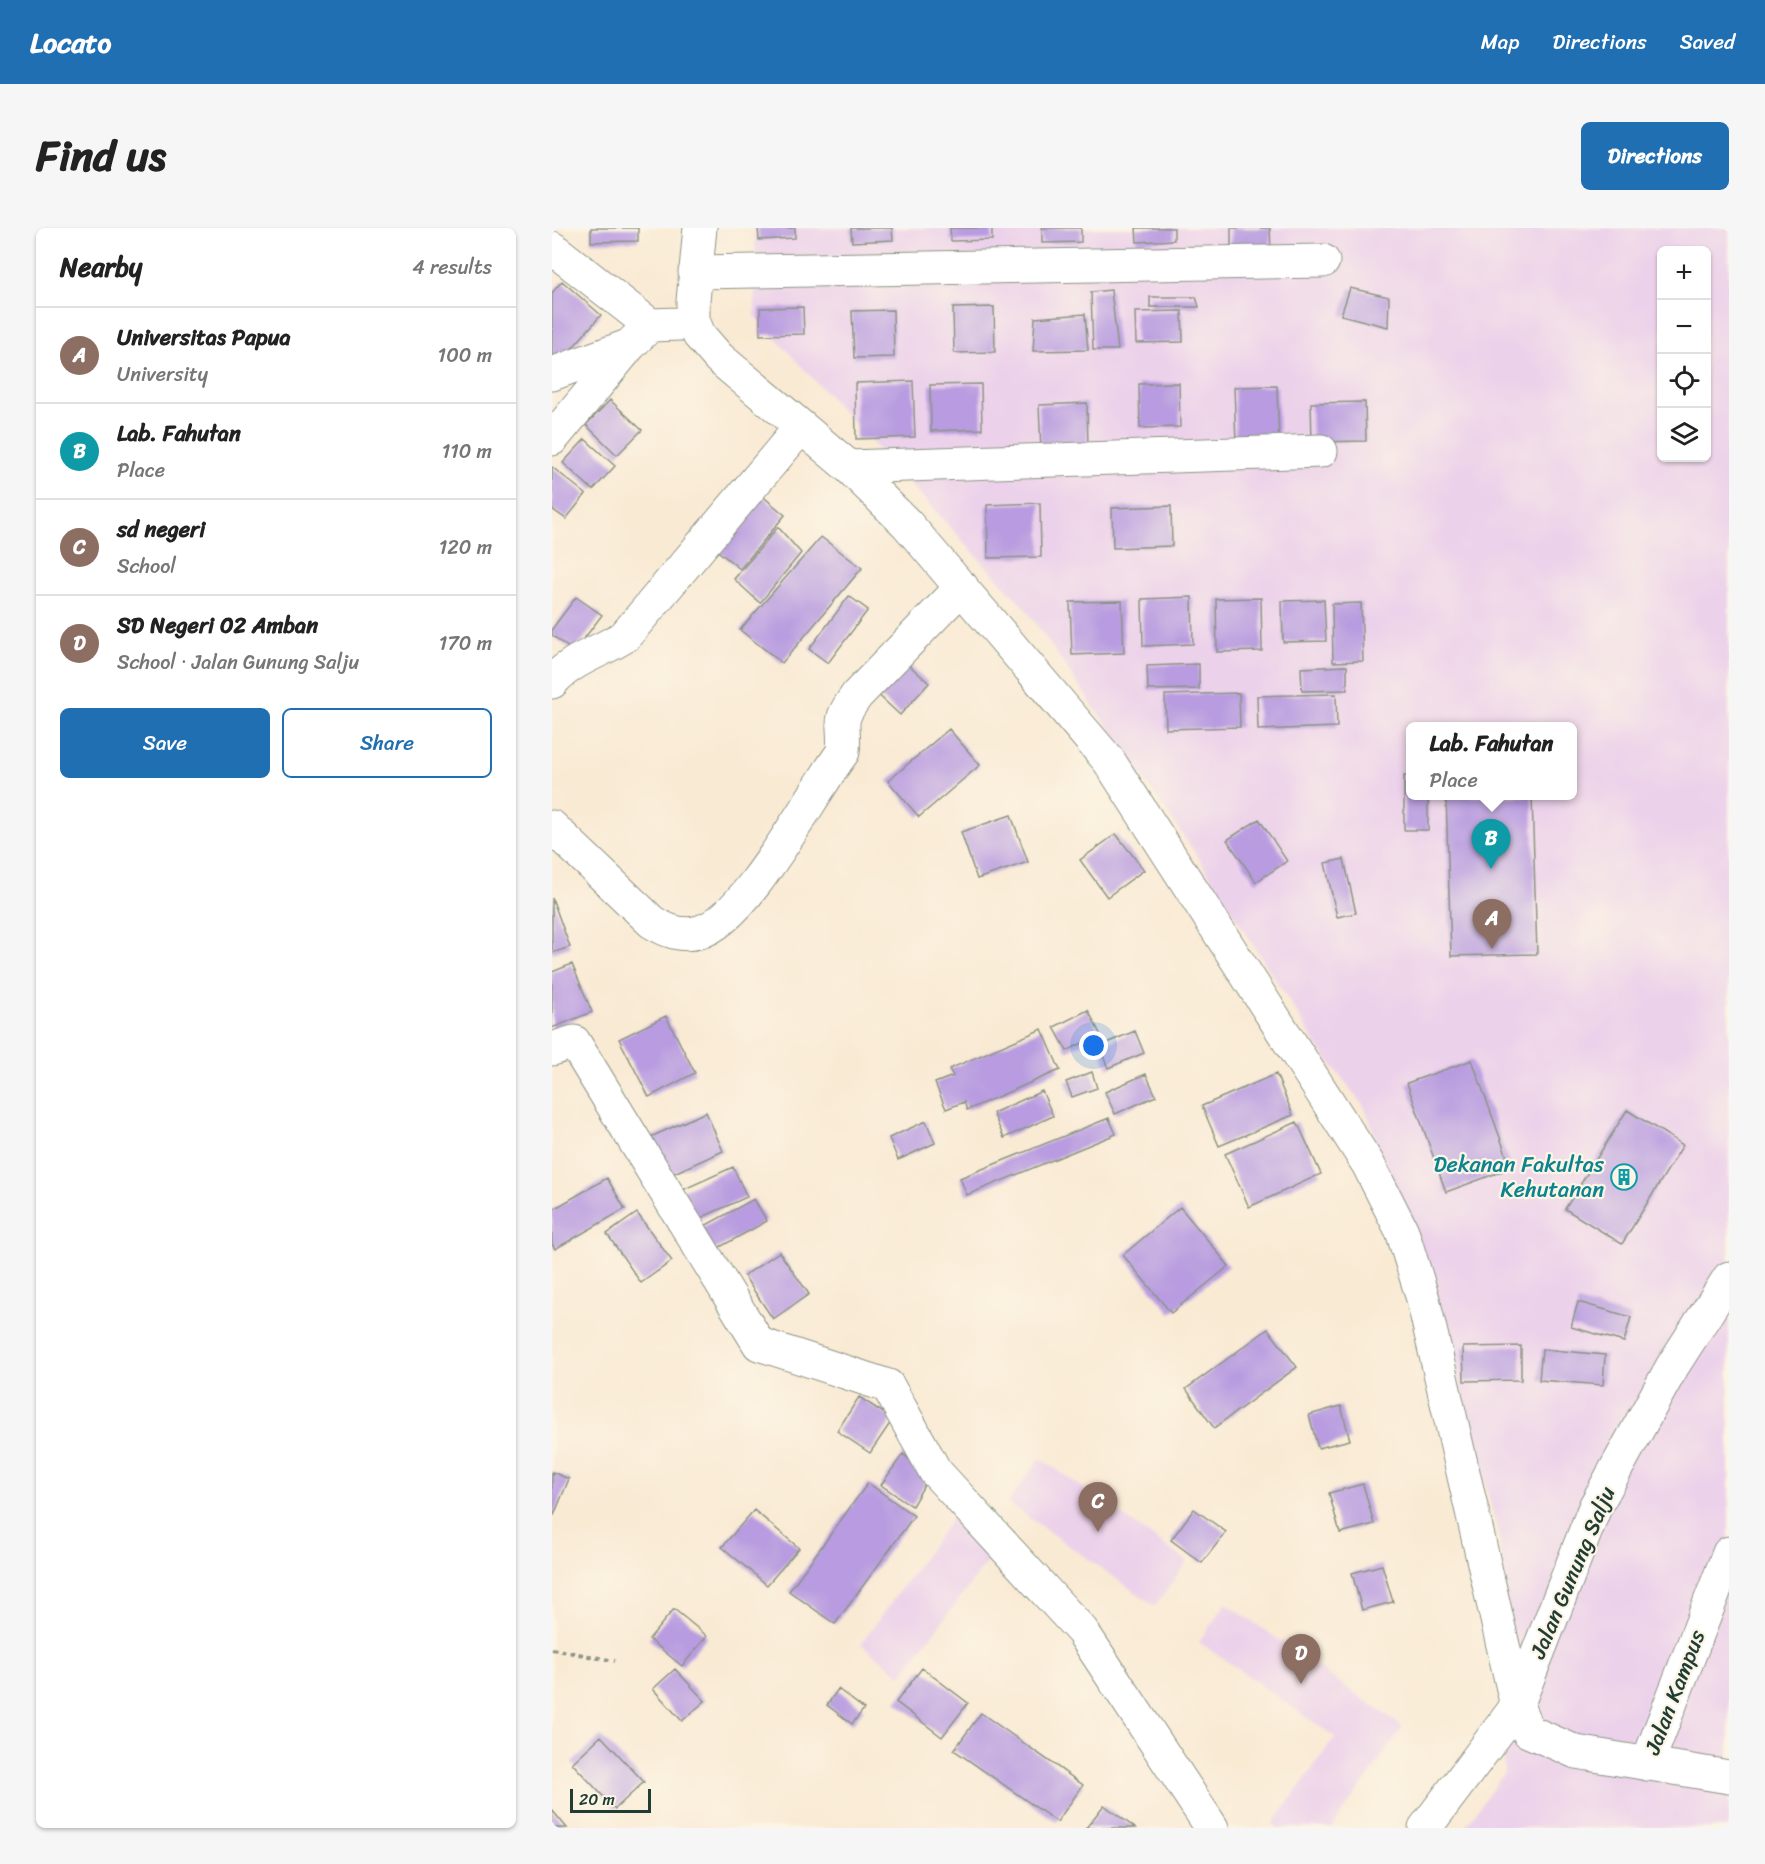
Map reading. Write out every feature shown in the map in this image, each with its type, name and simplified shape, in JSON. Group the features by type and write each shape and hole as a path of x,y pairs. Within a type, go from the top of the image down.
{"street":[{"path":"700,228 694,272 693,320 699,335 719,358 849,467 907,524 1109,761 1373,1173 1402,1231 1423,1299 1517,1706 1528,1731 1576,1752 1729,1776"},
{"path":"552,248 640,335"},
{"path":"694,272 1323,261"},
{"path":"552,374 640,335 693,320"},
{"path":"552,439 640,335"},
{"path":"552,682 561,671 604,650 625,636 801,427"},
{"path":"849,467 1321,451"},
{"path":"552,827 652,922 668,931 685,934 701,932 718,922 758,881 843,752 844,739 840,724 857,695 962,587"},
{"path":"552,1049 574,1042 759,1344 888,1386 935,1471 1082,1631 1212,1828"},
{"name":"Jalan Gunung Salju","path":"1425,1828 1517,1706 1595,1507 1672,1367 1729,1278"},
{"name":"Jalan Kampus","path":"1647,1764 1729,1553"}],"path":[{"path":"552,1649 615,1661"}],"shaded area":[{"path":"755,228 1729,228 1729,1828 1464,1828 1504,1773 1500,1541 1446,1331 1365,1108 1318,1047 1194,851 1025,608 755,316"},
{"path":"1040,1458 1187,1561 1155,1606 1008,1503"},
{"path":"953,1517 999,1547 901,1675 861,1644"},
{"path":"1226,1603 1403,1727 1332,1828 1279,1828 1273,1824 1335,1737 1199,1642"}],"building":[{"path":"591,228 638,228 638,241 591,242"},
{"path":"758,228 795,228 795,238 759,240"},
{"path":"851,228 892,228 893,240 852,242"},
{"path":"950,228 992,228 992,240 951,241"},
{"path":"1042,228 1081,228 1081,242 1042,243"},
{"path":"1136,228 1174,228 1174,240 1137,242"},
{"path":"1231,228 1270,228 1271,251 1231,252"},
{"path":"562,281 601,315 555,368 552,365 552,293"},
{"path":"1350,288 1389,297 1388,327 1341,315"},
{"path":"1111,290 1118,350 1093,350 1091,292"},
{"path":"1150,297 1196,297 1199,307 1150,307"},
{"path":"803,307 804,334 760,335 760,308"},
{"path":"994,307 995,352 954,353 953,308"},
{"path":"893,310 894,357 854,358 852,311"},
{"path":"1182,311 1183,342 1136,343 1135,312"},
{"path":"1085,314 1088,350 1033,351 1035,318"},
{"path":"913,381 915,437 856,439 855,383"},
{"path":"1179,383 1180,427 1140,428 1139,384"},
{"path":"981,384 982,429 931,431 930,385"},
{"path":"1277,386 1279,442 1236,444 1234,387"},
{"path":"610,400 642,430 617,455 586,425"},
{"path":"1365,402 1366,441 1312,442 1311,403"},
{"path":"1087,403 1088,448 1041,450 1039,405"},
{"path":"585,439 615,466 593,490 563,463"},
{"path":"552,467 586,494 566,519 552,509"},
{"path":"754,489 785,515 740,569 708,543"},
{"path":"1040,503 1041,557 988,558 987,505"},
{"path":"1171,506 1172,546 1113,548 1112,508"},
{"path":"778,527 801,553 760,603 734,579"},
{"path":"821,537 862,568 782,663 740,630"},
{"path":"849,596 868,610 828,663 809,649"},
{"path":"576,597 602,615 574,652 552,635 552,629"},
{"path":"1192,597 1193,644 1143,646 1142,599"},
{"path":"1261,598 1262,651 1217,652 1216,599"},
{"path":"1324,600 1326,641 1283,642 1282,601"},
{"path":"1122,601 1124,653 1072,655 1070,602"},
{"path":"1361,603 1363,661 1333,662 1332,604"},
{"path":"900,657 929,683 900,715 871,688"},
{"path":"1199,664 1199,689 1148,690 1147,666"},
{"path":"1347,666 1347,690 1302,691 1301,668"},
{"path":"1239,693 1240,727 1166,729 1165,695"},
{"path":"1336,694 1337,727 1258,730 1257,696"},
{"path":"949,729 980,765 919,817 888,781"},
{"path":"1404,776 1406,776 1406,800 1428,800 1428,830 1404,830"},
{"path":"1446,800 1532,800 1537,954 1451,956"},
{"path":"1011,815 1028,862 977,879 961,832"},
{"path":"1259,819 1287,861 1256,882 1227,840"},
{"path":"1116,834 1144,870 1107,897 1080,860"},
{"path":"1344,859 1356,913 1337,917 1325,863"},
{"path":"552,898 570,947 552,953"},
{"path":"572,964 592,1012 552,1028 552,972"},
{"path":"1088,1010 1100,1034 1067,1051 1054,1027"},
{"path":"666,1016 695,1073 649,1097 619,1039"},
{"path":"1042,1029 1060,1070 967,1110 964,1102 946,1109 935,1083 953,1076 949,1069"},
{"path":"1135,1031 1144,1053 1108,1068 1099,1046"},
{"path":"1472,1060 1511,1168 1446,1192 1407,1083"},
{"path":"1092,1072 1097,1088 1072,1097 1066,1082"},
{"path":"1146,1074 1156,1096 1115,1114 1105,1092"},
{"path":"1276,1074 1293,1115 1219,1146 1202,1106"},
{"path":"1042,1091 1053,1116 1004,1138 993,1113"},
{"name":"Dekanan Fakultas Kehutanan","path":"1627,1110 1683,1145 1622,1244 1565,1209"},
{"path":"706,1112 723,1151 661,1179 644,1140"},
{"path":"1109,1118 1116,1134 967,1195 960,1178"},
{"path":"926,1121 935,1143 898,1160 889,1138"},
{"path":"1297,1122 1321,1174 1249,1207 1225,1154"},
{"path":"733,1167 747,1197 694,1221 680,1191"},
{"path":"607,1178 625,1209 555,1249 552,1244 552,1210"},
{"path":"754,1199 767,1221 711,1252 699,1229"},
{"path":"1180,1207 1229,1266 1171,1313 1123,1255"},
{"path":"637,1213 672,1261 641,1283 607,1234"},
{"path":"779,1252 809,1294 773,1319 744,1276"},
{"path":"1578,1302 1631,1317 1624,1342 1571,1327"},
{"path":"1268,1329 1297,1367 1214,1428 1186,1389"},
{"path":"1521,1346 1521,1380 1464,1381 1463,1347"},
{"path":"1542,1349 1605,1355 1603,1385 1539,1380"},
{"path":"859,1397 893,1419 870,1453 837,1431"},
{"path":"1341,1406 1350,1440 1318,1448 1309,1415"},
{"path":"903,1454 929,1477 912,1506 881,1485"},
{"path":"552,1472 569,1479 554,1515 552,1514"},
{"path":"868,1483 914,1516 835,1624 789,1591"},
{"path":"1363,1484 1374,1524 1340,1533 1329,1493"},
{"path":"1194,1509 1226,1532 1202,1563 1171,1540"},
{"path":"754,1510 799,1548 767,1585 722,1547"},
{"path":"1382,1565 1393,1602 1362,1610 1352,1573"},
{"path":"674,1609 707,1636 682,1666 649,1639"},
{"path":"922,1668 968,1703 942,1737 896,1702"},
{"path":"675,1669 705,1701 682,1721 653,1689"},
{"path":"838,1689 864,1709 852,1724 827,1705"},
{"path":"981,1713 1083,1785 1057,1822 954,1750"},
{"path":"601,1736 644,1782 615,1809 572,1763"},
{"path":"1104,1805 1135,1828 1086,1828"},
{"path":"552,1810 567,1828 552,1828"}],"place":[{"name":"Lab. Fahutan","path":"1491,869"},
{"name":"Universitas Papua","path":"1492,949"},
{"name":"Dekanan Fakultas Kehutanan","path":"1624,1177"},
{"name":"sd negeri","path":"1098,1532"},
{"name":"SD Negeri 02 Amban","path":"1301,1684"}]}
